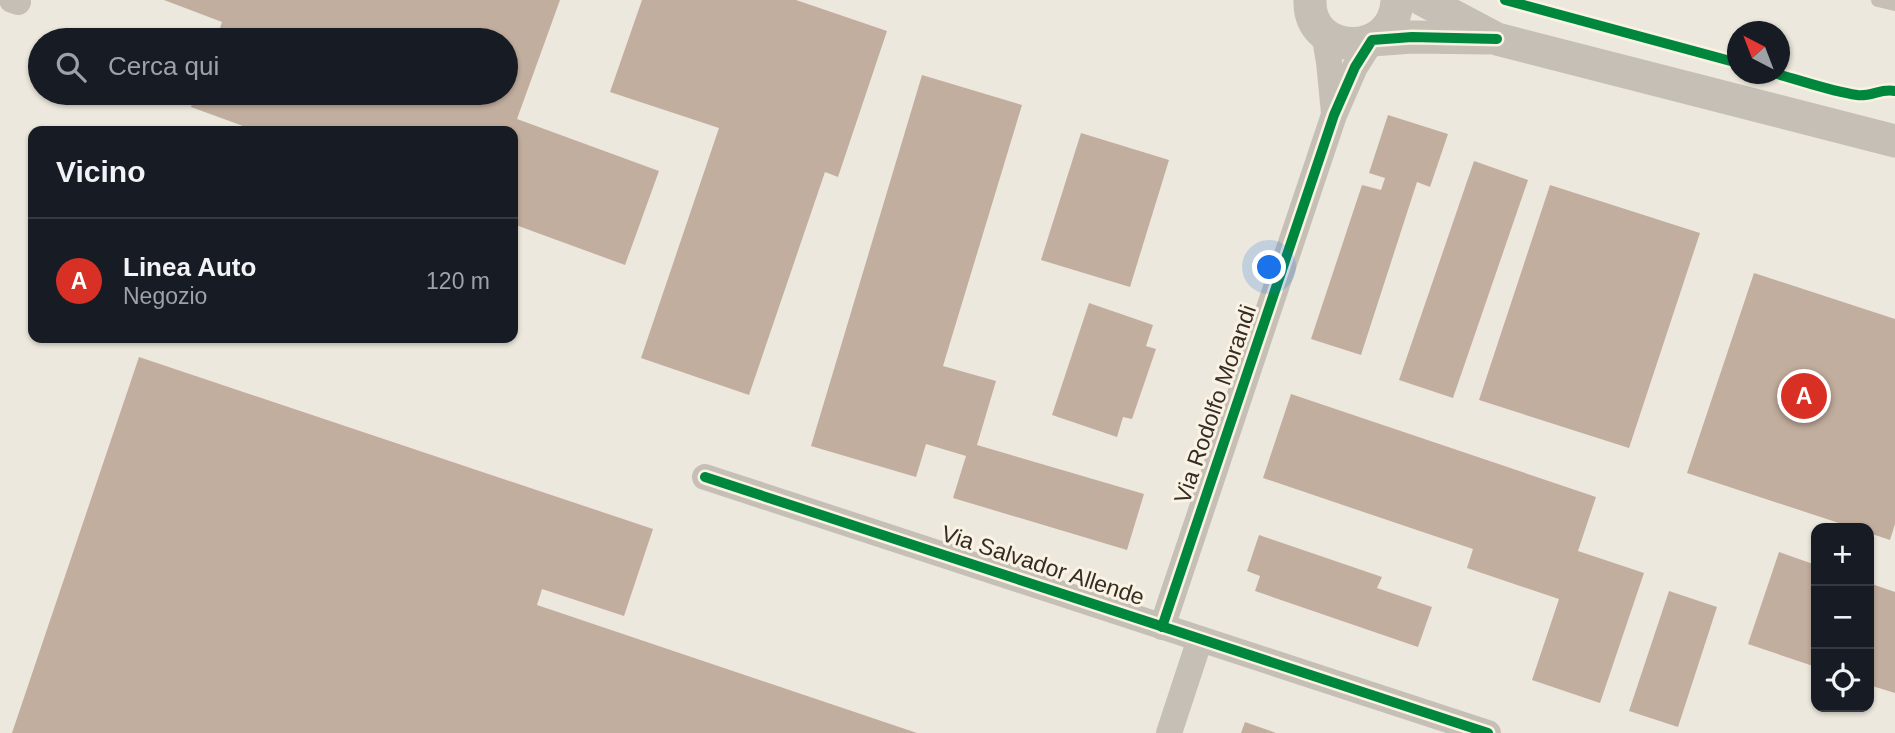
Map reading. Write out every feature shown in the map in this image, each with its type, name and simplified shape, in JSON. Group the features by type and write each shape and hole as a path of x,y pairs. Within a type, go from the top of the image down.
{"street":[{"path":"1287,0 1316,18 1335,40 1347,44 1412,37 1497,39 1895,141"},
{"path":"1372,40 1384,32 1392,21 1397,0"},
{"path":"1423,0 1497,39"},
{"name":"Via Rodolfo Morandi","path":"1316,18 1329,62 1334,115"},
{"name":"Via Rodolfo Morandi","path":"1162,627 1334,115 1355,67 1372,40"},
{"name":"Via Salvador Allende","path":"705,477 1488,733"},
{"path":"1169,733 1200,639"}],"lane":[{"path":"1878,0 1895,4"}],"building":[{"path":"164,0 560,0 517,119 659,171 625,265 518,226 518,126 243,126 191,107 518,105 518,28 220,28 222,22"},
{"path":"642,0 796,0 887,31 838,177 825,172 749,395 641,358 719,128 610,92"},
{"path":"922,75 1022,105 943,366 996,381 977,445 1144,494 1127,550 953,498 966,456 926,444 916,477 811,446"},
{"path":"1388,115 1448,134 1430,187 1417,182 1361,355 1311,339 1362,185 1381,190 1385,178 1369,173"},
{"path":"1081,133 1169,160 1130,287 1041,260"},
{"path":"1474,161 1528,180 1453,398 1399,380"},
{"path":"1550,185 1700,233 1629,448 1479,400"},
{"path":"1754,273 1895,319 1895,524 1890,540 1874,535 1874,523 1839,523 1687,473"},
{"path":"1089,303 1153,325 1146,346 1156,349 1132,419 1123,417 1117,437 1052,415"},
{"path":"139,357 653,529 624,616 542,589 537,605 917,733 12,733"},
{"path":"1291,394 1596,497 1578,551 1644,573 1600,703 1532,680 1559,599 1467,568 1473,549 1263,478"},
{"path":"1259,535 1382,577 1377,588 1432,607 1418,647 1255,591 1260,576 1247,571"},
{"path":"1779,552 1811,563 1811,665 1748,644"},
{"path":"1874,585 1895,592 1895,693 1874,687"},
{"path":"1669,591 1717,607 1678,727 1629,711"},
{"path":"1245,722 1276,733 1241,733"}],"cycle path":[{"path":"1505,0 1727,60"},
{"path":"1162,627 1334,115 1355,67 1372,40 1412,37 1497,39"},
{"path":"1790,78 1857,95 1895,91"},
{"path":"705,477 1488,733"}],"place":[{"name":"Linea Auto","path":"1804,396"}]}
